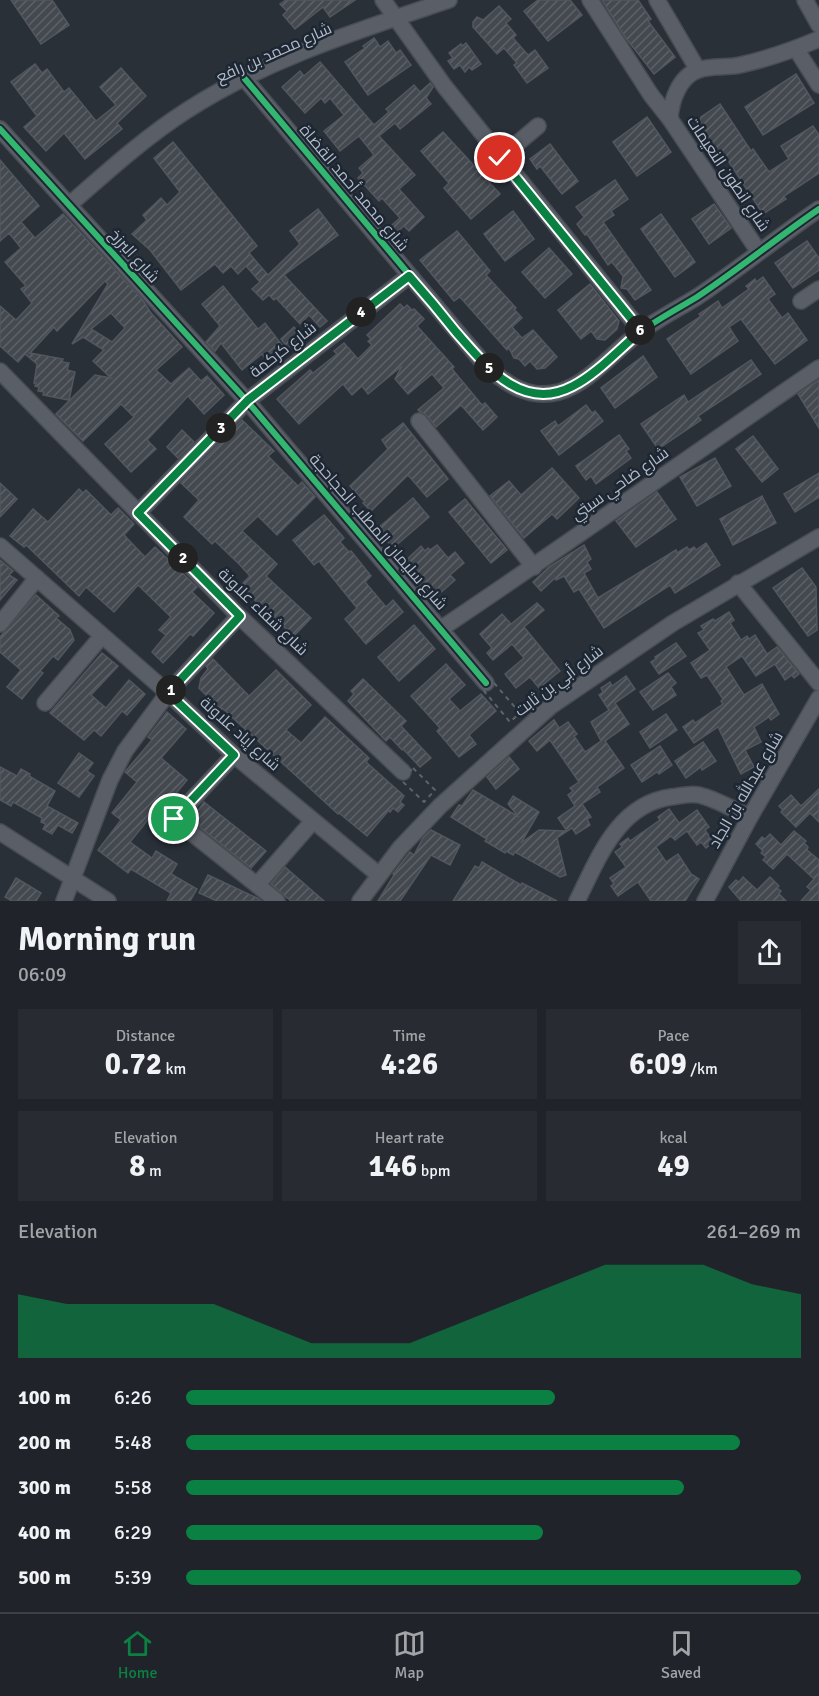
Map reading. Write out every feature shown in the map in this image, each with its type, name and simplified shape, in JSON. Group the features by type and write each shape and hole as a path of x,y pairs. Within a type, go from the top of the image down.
{"street":[{"path":"383,0 417,50 500,158 641,331"},
{"name":"شارع محمد بن رافع","path":"69,205 141,143 186,111 245,79 322,44 449,0"},
{"path":"590,0 651,95 670,119"},
{"path":"657,0 698,70 738,66 796,49 819,39"},
{"path":"805,0 819,25"},
{"path":"796,49 819,85"},
{"name":"شارع انطون النعيمات","path":"698,70 676,91 670,119 759,252"},
{"name":"شارع محمد أحمد القضاة","path":"245,79 485,365 500,379 515,388 531,393 546,394 574,386 641,331 698,296 819,209"},
{"path":"500,158 538,126"},
{"name":"شارع البرزخ","path":"0,129 248,400"},
{"name":"شارع كركمة","path":"138,513 248,400 409,276"},
{"path":"801,301 819,289"},
{"name":"شارع ضاحي سبتي","path":"442,628 534,567 819,368"},
{"name":"شارع شفاء علاونة","path":"0,371 240,616 408,775"},
{"name":"شارع سليمان المطلب الحجاحجة","path":"248,400 490,687"},
{"path":"418,421 534,567"},
{"name":"شارع أبي بن ثابت","path":"360,901 379,875 440,806 551,706 674,623 819,537"},
{"name":"شارع إياد علاونة","path":"0,546 168,693 234,755 379,875"},
{"path":"0,624 37,578"},
{"path":"738,584 819,683"},
{"path":"64,901 117,765 139,729 168,693 240,616"},
{"path":"45,703 102,636"},
{"name":"شارع عبدالله بن الجاد","path":"705,901 750,817 819,698"},
{"path":"234,755 174,819 277,901"},
{"path":"577,901 608,840 622,822 642,807 664,798 698,795 750,817"},
{"path":"257,885 313,821"},
{"path":"0,832 108,901"}],"path":[{"path":"490,687 520,713 510,722 490,687"},
{"path":"408,775 435,789"},
{"path":"408,775 423,800"}],"building":[{"path":"11,0 52,0 69,25 41,44"},
{"path":"286,0 355,0 330,17 323,7 295,29 283,15 287,11 280,4"},
{"path":"538,0 570,0 582,15 548,41 524,11"},
{"path":"602,0 638,0 651,19 648,21 675,57 654,74 625,37"},
{"path":"499,6 511,19 506,23 516,35 513,38 528,55 535,50 548,68 527,83 514,65 517,63 504,48 497,54 473,27 473,22 477,17 483,20"},
{"path":"374,38 380,47 388,41 396,53 400,50 411,65 368,95 345,62 365,48 363,46"},
{"path":"466,43 481,64 472,70 469,67 465,72 460,65 454,69 448,61 453,58 449,53"},
{"path":"320,62 374,125 389,112 386,109 414,85 420,92 430,83 433,87 426,98 431,104 400,129 395,123 379,136 415,175 399,189 424,217 409,231 404,226 391,237 385,231 400,218 382,198 379,201 358,178 363,173 359,168 374,155 359,136 340,151 324,131 344,115 330,98 325,103 321,98 305,113 282,87 300,71 304,76"},
{"path":"35,64 42,73 47,69 64,92 69,88 96,121 116,105 100,87 121,68 146,96 117,123 122,129 85,159 64,133 46,151 24,127 37,116 11,82"},
{"path":"796,74 814,103 763,135 745,107"},
{"path":"720,104 751,151 753,149 769,172 789,159 781,146 813,126 819,135 819,173 784,196 786,199 763,214 723,153 718,157 702,140 707,137 699,124 701,117"},
{"path":"647,117 671,152 637,176 613,142"},
{"path":"443,132 500,194 471,219 444,188 449,183 421,151"},
{"path":"173,142 257,246 249,253 268,275 300,244 290,231 318,209 338,235 284,275 327,321 320,327 309,315 300,324 276,298 274,300 269,295 263,300 252,289 260,282 246,266 238,274 231,266 223,273 215,264 181,290 150,250 132,234 147,220 143,215 161,198 167,205 180,192 154,158"},
{"path":"550,144 578,181 562,194 540,166 537,169 530,159"},
{"path":"0,160 39,206 21,222 35,238 63,214 142,299 151,313 182,347 156,370 171,384 189,368 201,381 207,376 224,395 204,414 188,396 147,440 156,449 131,472 105,444 134,417 121,404 83,441 56,414 95,375 111,378 93,361 104,350 83,337 72,344 108,284 105,281 57,331 54,327 30,353 63,359 62,362 69,363 67,370 75,372 69,400 43,395 44,392 38,391 39,387 34,383 37,364 25,354 18,362 0,346 0,306 16,320 32,303 21,289 26,286 5,262 21,248 9,233 0,241","holes":["111,313 125,328 112,342 91,329"]},
{"path":"615,180 628,199 611,211 614,215 603,222 651,290 635,300 627,289 621,288 623,276 612,262 608,265 587,234 585,235 577,224 584,217 576,207"},
{"path":"714,204 731,228 709,244 692,219"},
{"path":"513,211 534,239 505,261 484,234"},
{"path":"661,214 695,262 675,277 641,229"},
{"path":"457,231 490,271 486,275 516,308 514,309 522,318 512,327 522,338 533,330 557,357 545,368 537,369 530,361 525,366 519,359 514,358 509,348 507,350 460,297 454,301 420,260"},
{"path":"807,241 819,258 819,270 793,288 775,263"},
{"path":"549,248 572,274 545,298 522,272"},
{"path":"763,277 775,294 768,299 782,318 788,313 807,340 775,364 741,319 729,327 738,341 691,374 667,339 701,316 699,314 718,301 722,308 749,289 746,286 755,279 756,282"},
{"path":"590,284 619,321 617,329 605,340 597,339 591,331 581,339 558,310"},
{"path":"223,286 258,329 265,323 282,345 265,358 262,354 242,370 221,343 215,351 206,342 220,326 202,304"},
{"path":"400,304 404,308 407,305 412,310 414,309 424,319 417,326 454,367 452,369 482,405 485,403 497,417 483,430 461,405 436,427 426,415 418,410 444,388 432,374 408,394 395,379 402,366 368,394 362,386 352,395 343,384 299,424 277,399 310,370 313,373 337,354 334,351 344,343 358,359 372,345 367,335"},
{"path":"294,327 302,336 288,348 281,339"},
{"path":"643,356 657,377 615,408 601,388"},
{"path":"751,360 761,374 698,416 701,420 658,449 641,424 684,395 688,402"},
{"path":"819,380 819,428 798,394"},
{"path":"586,405 603,421 559,455 541,431 555,421 558,426"},
{"path":"242,420 274,451 268,456 298,486 302,482 315,497 277,535 258,516 242,531 277,564 266,576 311,618 294,636 247,593 249,591 242,584 250,576 239,564 215,541 212,544 184,517 199,500 181,483"},
{"path":"403,423 448,479 427,497 408,475 371,511 350,486 388,449 382,440"},
{"path":"182,430 194,442 178,458 167,447"},
{"path":"619,435 629,449 626,451 631,458 596,484 591,476 586,480 576,466"},
{"path":"753,436 778,469 762,482 736,449"},
{"path":"715,458 731,486 697,506 680,477"},
{"path":"552,468 579,498 557,519 552,514 524,538 490,496 509,481 521,495"},
{"path":"819,473 819,497 795,512 784,494"},
{"path":"0,483 17,499 0,517"},
{"path":"79,489 83,493 86,490 111,515 118,508 134,524 124,535 145,557 155,547 197,587 192,592 214,613 193,636 190,634 163,663 152,652 166,635 159,630 171,617 138,585 114,612 86,587 79,596 26,545 24,547 10,536 33,509 48,522"},
{"path":"657,492 676,519 636,547 616,521"},
{"path":"762,496 776,523 733,545 720,519"},
{"path":"413,498 429,517 393,548 377,529"},
{"path":"465,499 507,550 491,563 449,512"},
{"path":"324,515 344,538 340,542 349,552 351,551 371,576 365,582 386,607 393,600 403,612 366,644 345,619 357,608 319,561 314,565 293,540"},
{"path":"706,543 720,565 675,593 670,585 604,628 579,589 574,592 564,576 556,580 555,578 541,591 533,582 549,567 584,545 591,559 587,562 591,569 584,573 598,598 676,550 677,553 687,547 689,550 694,547 696,550"},
{"path":"437,545 448,558 455,552 464,563 450,575 455,580 430,602 400,566 421,546 425,551"},
{"path":"0,560 13,571 9,575 17,580 0,600"},
{"path":"802,568 816,587 817,630 808,636 773,588"},
{"path":"36,595 59,616 56,618 70,630 74,640 58,660 53,656 40,671 43,673 22,699 7,687 21,670 0,652 0,637"},
{"path":"537,603 544,610 524,627 560,671 539,688 530,677 516,688 505,674 524,658 512,644 493,660 487,653 492,648 480,634 502,614 511,624"},
{"path":"729,612 734,620 730,623 741,640 755,635 767,654 777,647 799,674 794,678 792,675 785,680 775,664 756,676 742,656 726,667 744,695 762,684 779,714 771,720 769,717 754,727 761,742 745,750 754,767 741,774 718,727 694,743 683,727 693,720 695,723 723,704 721,701 723,699 707,675 701,678 691,663 710,650 698,633 704,630 701,626"},
{"path":"414,625 435,649 399,681 378,657"},
{"path":"676,643 686,656 659,674 651,662"},
{"path":"102,653 118,666 91,695 106,708 129,680 145,694 127,715 122,711 101,736 94,730 84,740 50,713"},
{"path":"213,659 249,696 276,670 311,705 286,730 301,743 325,717 369,758 366,762 404,796 400,802 404,805 398,812 393,808 390,812 389,810 367,836 338,814 199,688 201,678 208,669 206,666"},
{"path":"446,664 465,685 449,699 460,711 481,694 496,711 469,735 476,744 459,757 437,731 440,728 411,696"},
{"path":"668,673 676,683 671,687 676,695 653,710 640,692"},
{"path":"626,676 635,689 615,703 629,724 605,741 624,768 597,787 600,792 582,804 591,817 587,819 590,825 576,834 572,828 557,838 566,875 560,877 515,852 513,855 506,851 505,853 451,817 473,790 519,817 508,804 513,796 539,812 521,843 539,830 567,831 558,818 575,806 568,795 573,791 570,788 579,782 550,740 537,751 529,741 554,720 559,728 568,722 577,734 574,736 585,752 601,741 591,722 609,710 599,695 603,692 601,688 610,682 612,686"},
{"path":"363,679 406,721 401,726 431,758 420,767 390,737 386,741 348,701 354,694 351,691"},
{"path":"167,712 186,729 161,758 187,780 167,804 163,801 130,842 152,858 156,851 177,864 171,874 197,889 190,901 167,901 171,893 131,869 128,873 98,850 121,820 112,813 137,782 125,772 152,740 148,737"},
{"path":"666,714 677,730 650,748 640,732"},
{"path":"703,742 716,761 702,770 701,767 686,778 675,761"},
{"path":"660,746 672,765 642,782 631,765"},
{"path":"79,753 93,763 87,771 94,776 79,797 58,783"},
{"path":"509,757 519,769 496,789 487,777"},
{"path":"0,767 17,776 21,769 55,791 47,806 78,823 72,833 58,825 52,834 43,829 46,824 41,822 42,818 13,802 11,806 0,800"},
{"path":"819,789 819,822 810,813 796,827 781,812 783,810 779,806 791,795 801,806"},
{"path":"204,802 266,851 251,868 191,820"},
{"path":"669,809 679,823 697,810 709,827 705,830 713,842 706,848 701,842 697,845 687,831 675,840 671,836 656,847 666,862 678,854 691,874 699,879 685,901 651,901 638,882 618,896 611,886 614,884 610,878 626,867 615,852 622,847 620,844 628,838 630,841 660,820 658,817"},
{"path":"431,830 460,845 450,865 431,855 400,901 378,901 393,874 410,852 414,855 423,838"},
{"path":"794,831 806,841 804,843 808,847 807,850 819,860 819,901 801,901 811,890 807,887 814,879 787,854 773,869 763,860 766,857 756,844 762,837 765,839 770,834 781,845"},
{"path":"482,862 521,885 522,883 557,901 453,901 475,866 479,868"},
{"path":"285,867 324,901 291,901 271,884"},
{"path":"208,875 261,901 217,901 199,893"},
{"path":"743,877 757,890 770,877 779,886 777,888 781,891 779,894 786,901 741,901 729,887"},
{"path":"16,878 41,893 36,901 12,901 5,897"}],"cycle path":[{"path":"245,79 485,365 510,384 528,392 538,394 559,392 582,381 643,330 697,297 819,209"},
{"path":"0,129 247,401 486,683"}],"route":[{"path":"174,819 234,755 168,693 240,616 138,513 248,400 409,276 485,365 500,379 515,388 531,393 546,394 574,386 641,331 500,158"}]}
